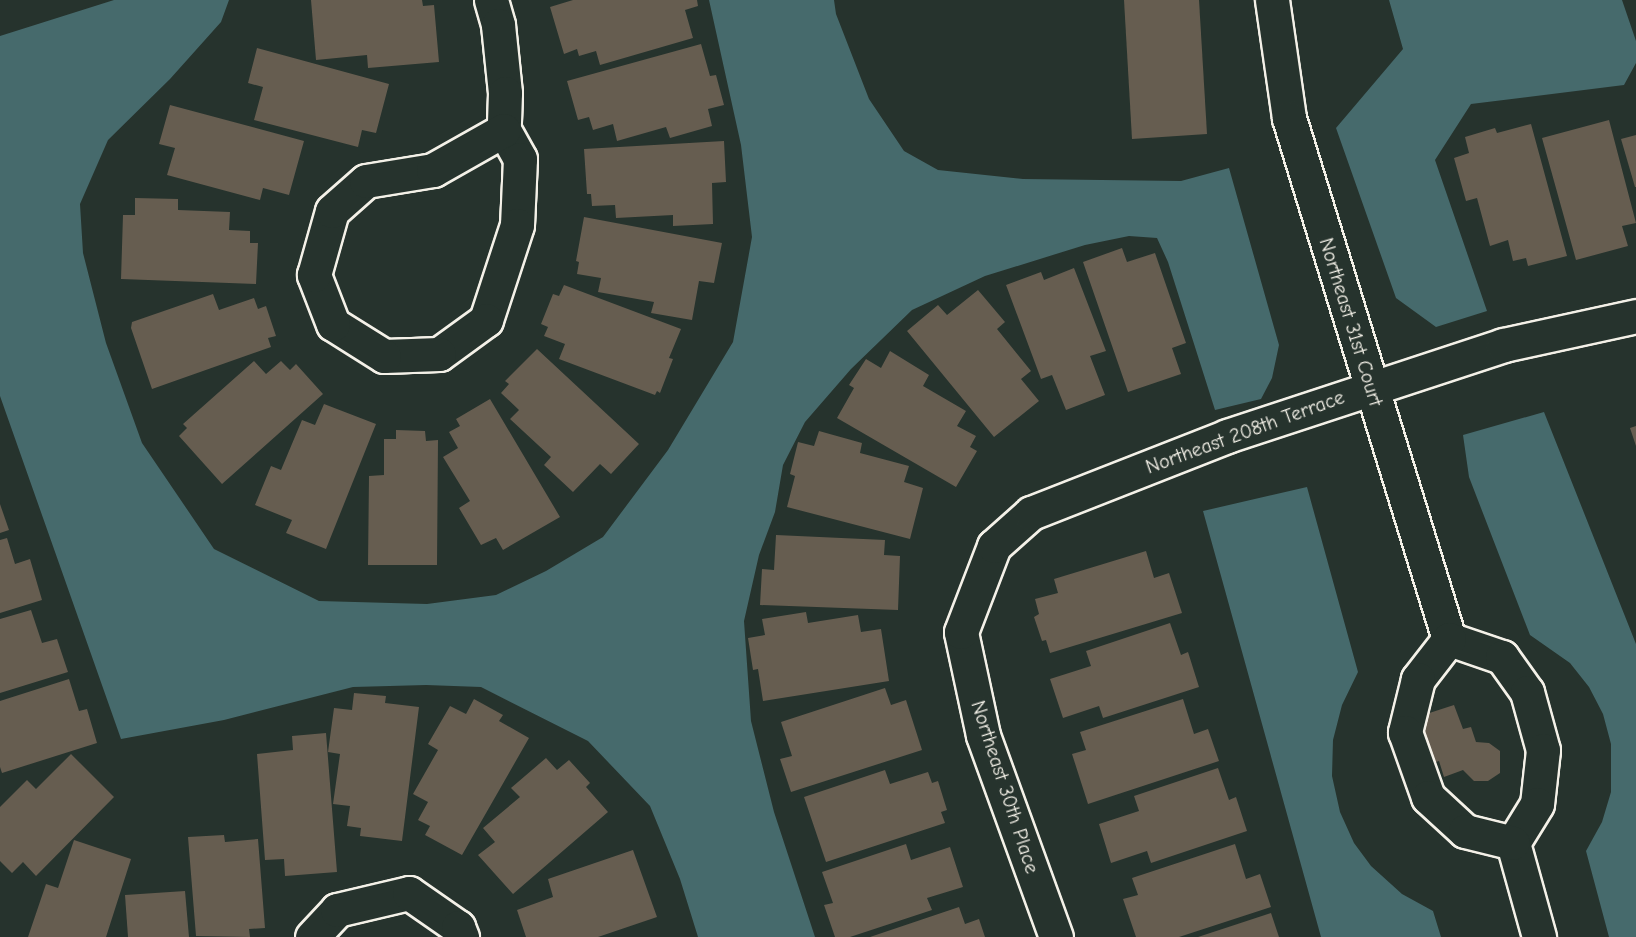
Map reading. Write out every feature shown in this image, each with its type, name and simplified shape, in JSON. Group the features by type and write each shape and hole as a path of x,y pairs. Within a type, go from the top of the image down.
{"street":[{"path":"491,0 498,25 504,82 504,130 520,159 517,225 486,320 439,354 384,356 333,324 314,275 332,211 366,181 433,170 504,130"},
{"name":"Northeast 31st Court","path":"1272,0 1289,118 1449,639"},
{"name":"Northeast 208th Terrace","path":"1031,513 1227,436 1370,387 1503,345 1636,316"},
{"name":"Northeast 30th Place","path":"1031,513 994,546 961,632 983,735 1056,937"},
{"path":"1513,843 1465,831 1428,797 1405,732 1418,679 1449,639 1502,657 1527,692 1543,750 1537,804 1513,843 1539,937"},
{"path":"312,937 337,910 409,893 458,927 462,937"}],"water":[{"path":"114,0 229,0 221,22 170,79 108,140 80,204 83,253 106,343 142,443 214,549 319,601 427,604 496,595 546,571 603,537 668,450 733,342 752,237 741,145 709,0 834,0 836,14 869,99 904,151 938,170 1023,179 1181,181 1229,168 1279,345 1272,378 1261,399 1215,410 1168,262 1157,238 1129,236 1085,245 985,276 912,310 851,369 805,422 783,465 775,512 759,555 744,621 751,721 774,812 815,937 698,937 680,879 650,806 588,741 481,687 426,685 353,687 224,720 121,739 0,396 0,36"},
{"path":"1389,0 1622,0 1636,41 1636,63 1624,85 1471,104 1435,160 1487,311 1436,327 1396,298 1336,128 1403,49"},
{"path":"1544,412 1636,644 1636,937 1609,937 1586,851 1602,822 1611,792 1611,744 1603,714 1589,687 1570,663 1530,635 1469,477 1463,435"},
{"path":"1307,487 1358,672 1342,705 1333,740 1332,776 1340,812 1354,843 1371,866 1402,894 1433,911 1441,937 1321,937 1203,511"}],"building":[{"path":"311,0 422,0 423,6 434,5 439,62 368,68 367,55 316,60"},
{"path":"573,0 697,0 698,6 685,10 693,38 600,65 596,51 579,56 577,49 564,54 550,7"},
{"path":"1124,0 1199,0 1207,134 1132,139"},
{"path":"701,44 710,76 716,75 724,105 708,109 712,126 670,138 666,127 617,141 613,124 593,130 589,117 578,120 567,81"},
{"path":"257,48 389,84 376,133 362,130 358,147 254,120 263,87 248,83"},
{"path":"170,105 304,141 289,195 263,188 260,200 167,175 175,148 159,144"},
{"path":"1609,120 1636,223 1622,226 1628,246 1576,260 1542,138"},
{"path":"1531,124 1567,256 1528,266 1526,258 1513,261 1508,240 1490,246 1477,198 1466,201 1454,158 1469,153 1465,137 1495,128 1497,133"},
{"path":"1636,135 1636,187 1635,187 1621,139"},
{"path":"724,141 726,182 712,183 713,224 673,226 673,215 616,218 615,205 592,206 591,194 587,194 584,149"},
{"path":"135,198 178,199 178,210 230,212 229,230 250,231 250,243 258,243 256,284 121,279 123,215 135,215"},
{"path":"584,217 722,243 714,283 699,281 692,320 651,313 654,302 598,292 601,278 577,274 579,262 576,261"},
{"path":"1122,248 1127,262 1155,253 1186,343 1172,348 1181,374 1128,392 1083,262"},
{"path":"1074,268 1106,351 1090,356 1105,395 1066,410 1052,375 1041,379 1006,285 1041,272 1044,280"},
{"path":"564,285 681,329 669,358 673,359 660,393 657,391 655,395 559,359 565,344 544,336 548,327 541,324 553,294 559,296"},
{"path":"978,290 1005,322 997,329 1031,371 1021,379 1039,401 994,437 907,331 938,305 947,315"},
{"path":"213,294 219,310 254,298 258,309 266,306 276,336 268,338 271,347 152,389 131,328 132,322"},
{"path":"537,349 639,444 611,474 600,464 573,492 544,465 551,457 510,419 519,410 501,393 509,384 505,381"},
{"path":"890,351 929,375 923,386 966,411 957,426 976,436 970,447 977,451 956,487 837,418 854,388 849,385 866,359 881,368"},
{"path":"254,361 266,374 281,361 290,370 296,364 323,394 222,484 179,436 187,428 183,424"},
{"path":"490,399 560,517 503,550 496,538 481,545 459,508 470,501 443,457 458,448 449,432 460,426 456,419"},
{"path":"324,404 376,424 326,549 286,533 292,520 255,505 271,466 281,470 302,420 315,425"},
{"path":"1636,426 1636,446 1630,428"},
{"path":"396,430 425,431 426,441 438,440 437,565 368,565 369,476 384,475 384,439 396,439"},
{"path":"819,431 862,443 860,453 909,466 904,482 923,488 910,539 787,507 795,476 790,474 798,442 814,446"},
{"path":"0,504 9,530 0,533"},
{"path":"776,535 885,540 884,555 900,556 898,610 760,605 762,569 774,570"},
{"path":"7,538 15,564 30,559 42,600 0,613 0,540"},
{"path":"1146,551 1154,578 1169,573 1182,613 1050,653 1046,640 1042,641 1034,617 1039,614 1035,599 1058,593 1054,579"},
{"path":"31,610 42,643 57,639 68,672 0,693 0,619"},
{"path":"806,612 808,623 858,615 861,632 881,629 889,681 763,701 758,669 753,670 748,638 765,635 762,619"},
{"path":"1170,623 1181,655 1188,652 1199,687 1103,718 1099,706 1063,718 1050,679 1091,666 1086,651"},
{"path":"69,679 79,711 87,709 97,743 2,773 0,767 0,701"},
{"path":"885,688 891,705 906,700 922,750 791,792 780,759 792,756 781,722"},
{"path":"354,693 386,696 385,703 419,707 402,841 360,836 361,828 347,826 350,806 333,804 340,754 328,752 334,708 352,710"},
{"path":"474,699 503,715 499,721 529,738 462,855 425,835 430,826 418,820 428,802 413,794 438,750 428,744 450,706 466,714"},
{"path":"1183,699 1194,734 1208,729 1219,761 1088,804 1072,754 1086,750 1080,732"},
{"path":"1454,705 1463,729 1471,727 1476,742 1489,743 1500,751 1500,773 1488,781 1474,781 1463,770 1444,777 1439,761 1433,763 1417,717"},
{"path":"326,733 337,872 285,876 284,859 265,860 257,754 293,750 292,736"},
{"path":"71,754 114,797 36,876 23,862 12,873 0,861 0,807 27,780 36,789"},
{"path":"546,758 557,770 569,760 590,783 586,787 608,812 513,894 478,855 495,842 483,828 520,797 511,788"},
{"path":"1218,768 1229,800 1236,797 1247,831 1151,863 1147,851 1111,863 1099,824 1139,811 1134,796"},
{"path":"885,770 890,784 928,772 932,783 938,781 947,810 941,812 945,823 826,862 804,797"},
{"path":"224,835 225,842 258,839 265,928 249,929 250,937 196,936 188,837"},
{"path":"74,840 131,859 106,937 28,937 46,884 58,888"},
{"path":"906,844 911,860 950,847 963,887 927,898 932,910 850,937 835,937 824,905 833,903 822,872"},
{"path":"1235,844 1246,879 1260,874 1271,907 1179,937 1136,937 1123,899 1138,895 1132,878"},
{"path":"633,850 657,917 598,937 526,937 517,910 553,897 548,879"},
{"path":"185,891 189,937 128,937 125,895"},
{"path":"959,907 965,924 979,919 985,937 870,937"},
{"path":"1271,913 1279,937 1198,937"}]}
